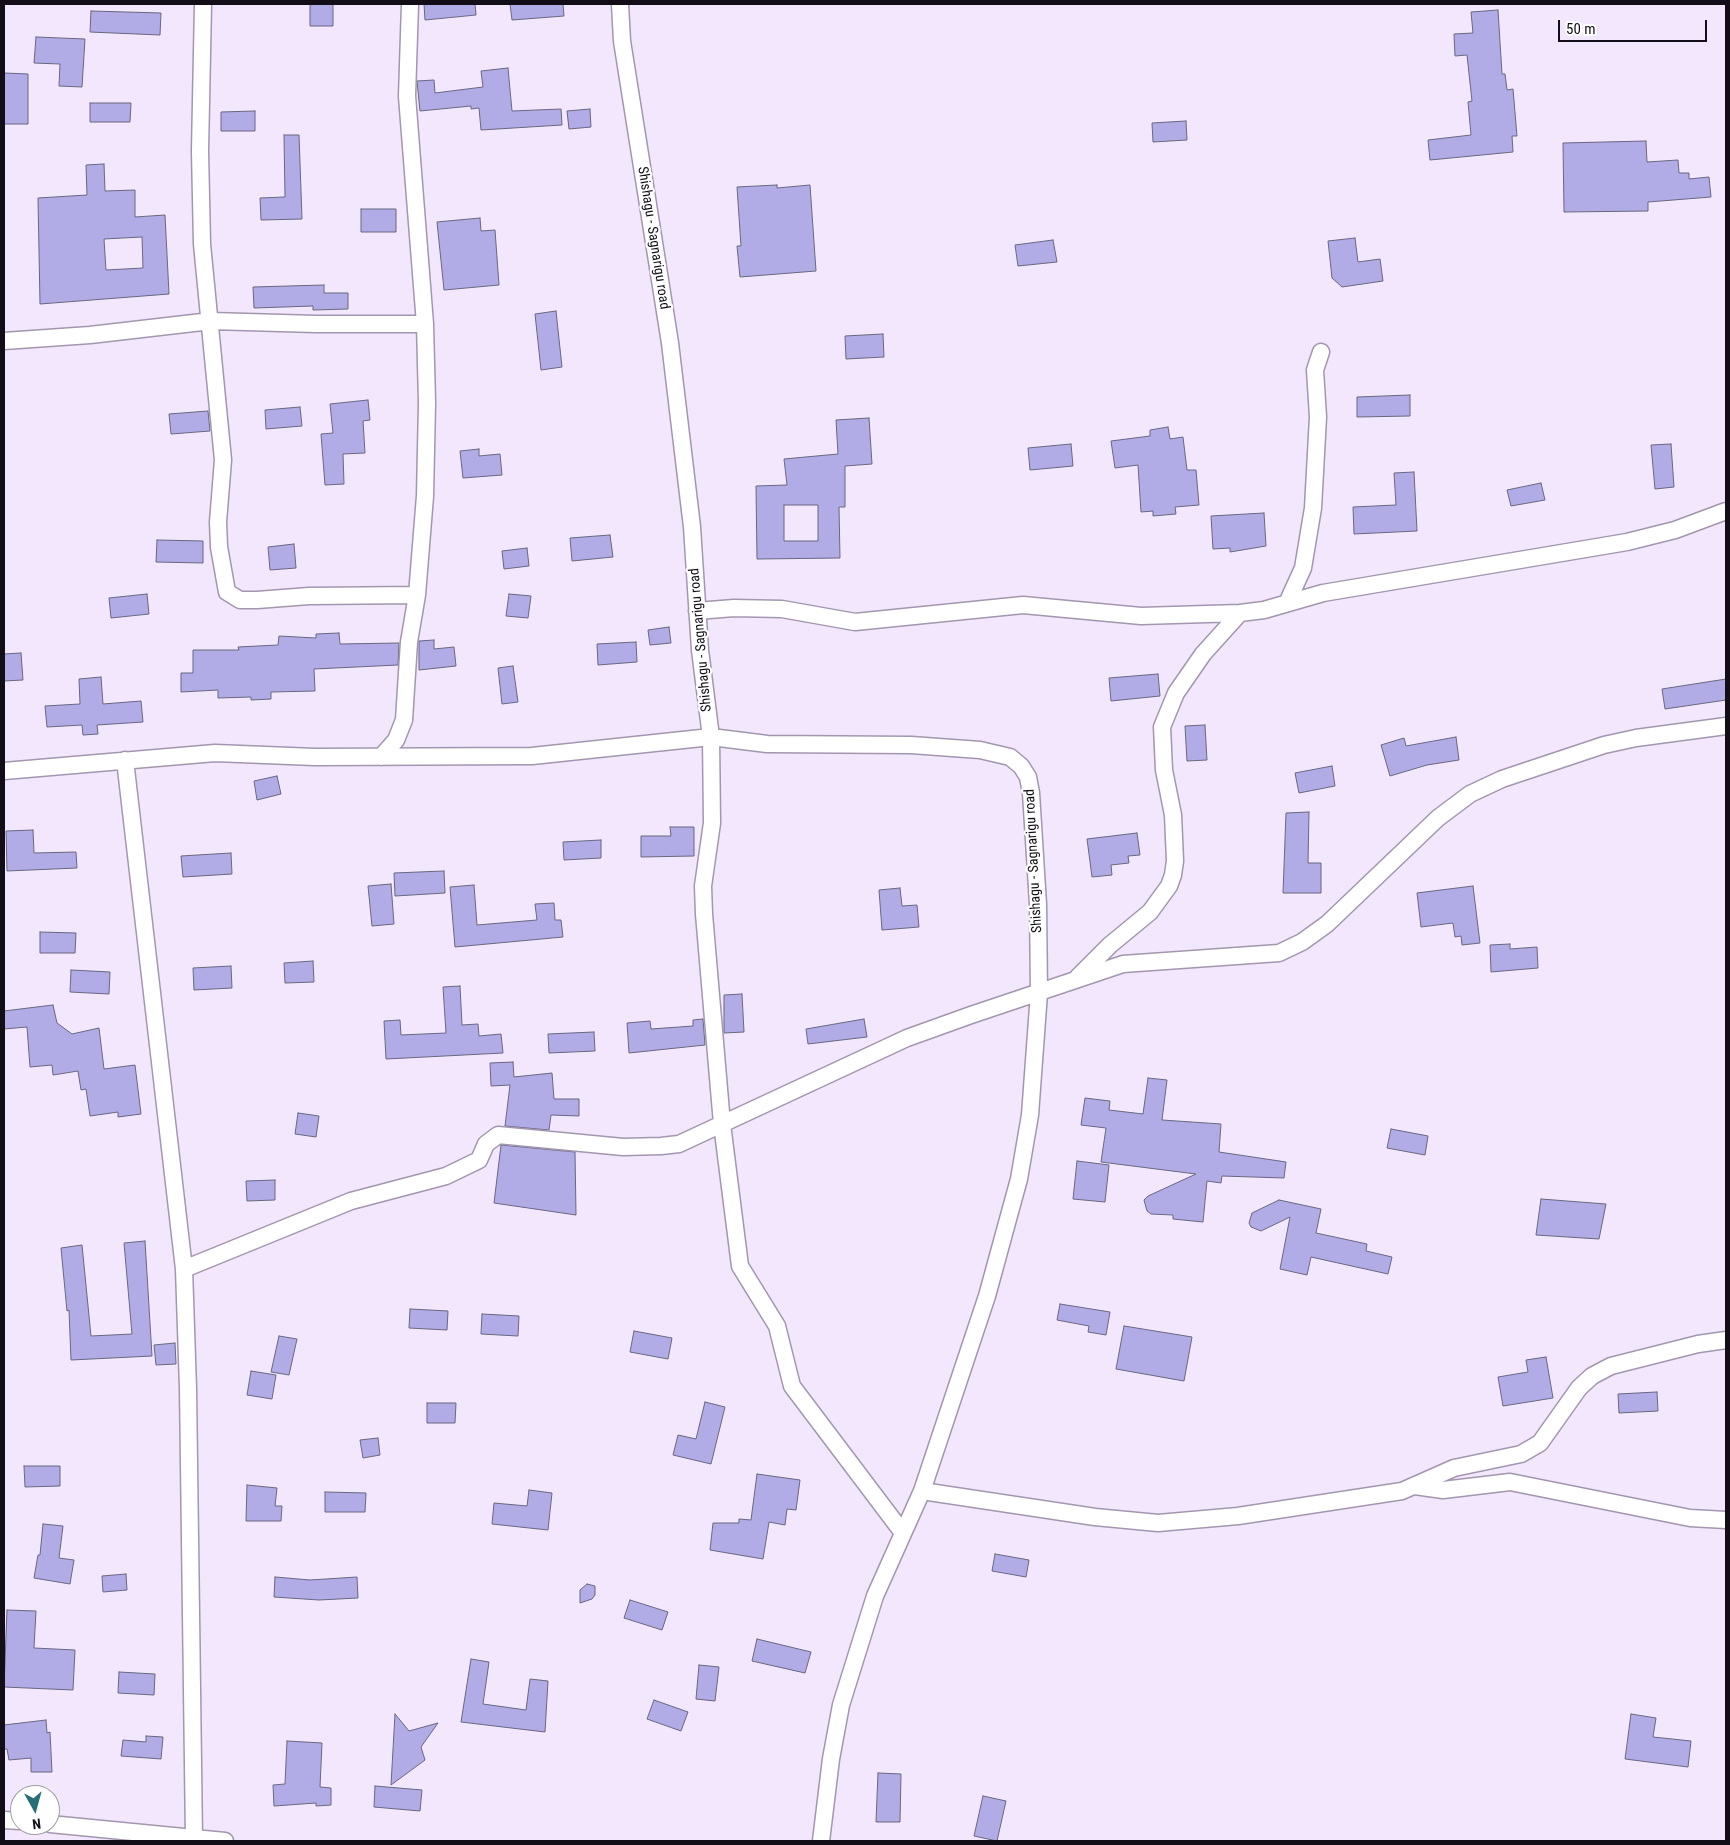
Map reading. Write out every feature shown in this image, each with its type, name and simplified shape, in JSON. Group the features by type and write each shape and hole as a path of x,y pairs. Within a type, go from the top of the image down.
{"street":[{"path":"203,4 200,150 202,225 223,460 218,522 222,575 227,592 240,600 308,596 417,595"},
{"path":"381,757 396,740 404,720 409,642 417,595 426,496 427,403 425,324 407,96 410,4"},
{"name":"Shishagu - Sagnarigu road","path":"620,4 622,41 670,343 692,527 702,677 711,737 767,744 857,744 954,747 980,750 1010,757 1021,766 1028,777 1032,793 1038,904 1039,993 1030,1115 1019,1179 987,1296 922,1491 875,1596 841,1705 831,1759 821,1841"},
{"path":"4,341 90,335 211,321 316,324 425,324"},
{"path":"1288,601 1303,568 1313,508 1318,417 1315,370 1321,352"},
{"path":"697,611 734,608 782,609 855,622 1023,605 1141,616 1240,614 1264,610 1288,601 1323,593 1627,542 1675,530 1726,511"},
{"path":"1075,980 1110,945 1150,912 1163,897 1169,886 1175,861 1173,815 1164,770 1162,727 1181,685 1203,654 1240,614"},
{"path":"184,1269 333,1208 387,1190 446,1176 479,1160 486,1144 498,1135 623,1146 679,1144 907,1038 1123,964 1279,953 1302,942 1327,924 1438,818 1470,794 1502,778 1604,745 1636,738 1726,726"},
{"path":"4,771 215,753 381,757 532,756 711,737 712,823 703,886 704,914 722,1124 740,1266 778,1326 792,1386 903,1533"},
{"path":"125,760 184,1269 188,1388 194,1839"},
{"path":"922,1491 1095,1517 1158,1523 1248,1514 1402,1491 1454,1468 1521,1454 1540,1443 1579,1388 1592,1376 1611,1366 1698,1344 1726,1340"},
{"path":"1415,1486 1443,1490 1510,1482 1690,1518 1726,1520"},
{"path":"60,1825 225,1841"}],"building":[{"path":"310,4 333,4 333,26 310,26"},
{"path":"424,4 475,4 476,15 425,20"},
{"path":"510,4 563,4 564,16 512,20"},
{"path":"1498,10 1502,74 1505,74 1507,90 1513,89 1517,136 1512,136 1513,152 1430,160 1428,140 1471,135 1468,102 1472,101 1467,55 1455,56 1454,34 1473,33 1471,12"},
{"path":"91,11 161,13 160,35 90,32"},
{"path":"36,37 85,39 82,87 59,86 60,64 34,63"},
{"path":"508,68 512,111 561,109 562,125 481,130 479,108 471,109 471,106 420,111 417,81 434,80 435,93 483,87 481,71"},
{"path":"4,73 28,74 28,124 4,124"},
{"path":"90,103 131,103 130,122 90,122"},
{"path":"590,109 591,127 569,129 567,111"},
{"path":"255,111 255,131 221,131 221,112"},
{"path":"1186,121 1187,140 1153,142 1152,123"},
{"path":"284,135 299,135 302,219 261,220 260,198 285,197"},
{"path":"1646,141 1647,162 1678,160 1679,173 1689,173 1689,179 1709,177 1711,197 1648,202 1648,211 1564,212 1563,143"},
{"path":"104,164 105,191 135,190 135,217 165,215 169,294 40,304 38,198 87,195 86,165","holes":["142,237 143,268 106,270 104,239"]},
{"path":"777,185 777,188 810,185 816,271 740,277 737,246 741,246 737,187"},
{"path":"361,209 396,209 396,232 361,232"},
{"path":"480,218 481,231 495,230 499,285 444,290 437,222"},
{"path":"1355,238 1358,262 1380,259 1383,281 1342,287 1332,278 1328,241"},
{"path":"1053,240 1057,262 1018,266 1015,245"},
{"path":"324,285 324,293 348,293 348,309 313,310 313,306 254,308 253,287"},
{"path":"556,311 562,367 541,370 535,314"},
{"path":"883,334 884,357 846,359 845,336"},
{"path":"1410,395 1410,416 1357,417 1357,397"},
{"path":"368,400 370,420 363,421 365,453 343,454 344,484 325,485 321,434 333,433 330,404"},
{"path":"300,407 302,426 266,429 265,410"},
{"path":"208,411 210,431 171,434 169,414"},
{"path":"869,418 872,464 845,466 845,507 839,507 840,558 757,559 756,486 787,485 784,459 838,454 836,420","holes":["784,505 818,505 818,541 784,541"]},
{"path":"1168,427 1170,439 1183,437 1187,470 1196,470 1199,505 1175,507 1176,514 1153,516 1153,511 1141,512 1138,465 1115,468 1111,441 1150,436 1150,430"},
{"path":"1071,444 1073,466 1030,470 1028,448"},
{"path":"1671,444 1674,487 1655,489 1651,445"},
{"path":"479,449 479,456 500,454 502,475 463,478 460,451"},
{"path":"1414,472 1417,531 1354,534 1353,507 1396,505 1394,473"},
{"path":"1541,483 1545,500 1511,506 1507,490"},
{"path":"1264,513 1266,546 1230,552 1230,548 1213,549 1211,516"},
{"path":"610,535 613,557 572,561 570,538"},
{"path":"157,540 203,541 203,563 156,562"},
{"path":"294,544 296,568 270,570 268,547"},
{"path":"527,548 529,566 504,569 502,551"},
{"path":"147,594 149,614 111,618 109,598"},
{"path":"509,594 531,596 528,618 506,616"},
{"path":"669,627 671,643 650,645 648,630"},
{"path":"339,633 340,644 399,643 398,665 314,669 315,691 271,692 271,699 251,700 251,697 218,698 218,690 181,692 181,673 193,673 193,650 239,650 238,647 278,645 279,636 316,638 316,634"},
{"path":"434,640 434,649 454,647 456,666 419,670 419,641"},
{"path":"636,642 637,662 598,665 597,644"},
{"path":"21,653 23,680 4,681 4,654"},
{"path":"513,666 518,702 502,704 498,668"},
{"path":"1158,674 1160,696 1111,701 1109,678"},
{"path":"101,677 103,704 141,701 143,722 97,725 98,734 83,735 82,725 47,727 45,706 80,704 79,679"},
{"path":"1726,679 1726,700 1665,709 1662,689"},
{"path":"1205,725 1207,760 1187,761 1185,726"},
{"path":"1456,737 1459,760 1427,765 1390,776 1381,745 1404,738 1406,746"},
{"path":"1332,766 1335,786 1299,793 1295,773"},
{"path":"277,776 281,794 257,800 254,781"},
{"path":"1309,812 1308,863 1321,863 1321,893 1283,893 1286,813"},
{"path":"670,827 694,827 694,856 641,857 641,836 671,836"},
{"path":"33,830 34,853 76,852 77,868 7,871 6,831"},
{"path":"1137,833 1140,855 1128,856 1129,863 1111,865 1112,875 1092,877 1087,839"},
{"path":"601,840 601,858 564,860 563,842"},
{"path":"231,853 232,874 183,877 181,856"},
{"path":"444,871 445,893 395,896 394,873"},
{"path":"391,884 394,924 372,926 368,886"},
{"path":"474,885 477,925 537,920 535,904 554,903 555,920 561,920 563,937 455,947 450,887"},
{"path":"1473,886 1480,943 1462,945 1461,936 1455,937 1453,923 1421,927 1417,893"},
{"path":"900,888 902,906 917,905 919,927 882,930 879,890"},
{"path":"40,932 76,933 75,953 40,953"},
{"path":"1510,944 1510,949 1537,947 1538,968 1491,972 1490,945"},
{"path":"313,961 314,982 285,983 284,963"},
{"path":"231,966 232,988 194,990 193,968"},
{"path":"71,970 110,972 109,994 70,992"},
{"path":"460,986 462,1025 478,1024 479,1036 501,1034 503,1053 386,1059 384,1021 400,1020 401,1035 446,1033 443,987"},
{"path":"742,994 744,1032 724,1033 724,995"},
{"path":"53,1005 57,1023 72,1034 99,1028 104,1069 135,1065 141,1114 118,1117 118,1112 90,1116 86,1089 81,1090 78,1071 53,1075 52,1065 30,1067 27,1027 4,1029 4,1011"},
{"path":"703,1019 705,1045 629,1053 627,1023 650,1021 651,1029 693,1026 693,1020"},
{"path":"864,1019 867,1037 808,1044 806,1029"},
{"path":"594,1032 595,1051 549,1053 548,1034"},
{"path":"513,1062 514,1077 552,1073 554,1099 579,1099 579,1116 551,1115 549,1130 505,1126 510,1085 491,1086 490,1063"},
{"path":"1148,1078 1167,1080 1162,1120 1221,1124 1219,1152 1286,1162 1284,1178 1222,1176 1221,1183 1207,1181 1203,1222 1173,1219 1173,1215 1151,1214 1147,1211 1144,1200 1148,1196 1196,1174 1101,1162 1106,1128 1081,1125 1085,1098 1110,1101 1109,1110 1143,1114"},
{"path":"298,1113 319,1116 316,1137 295,1134"},
{"path":"1391,1129 1428,1136 1425,1155 1387,1148"},
{"path":"501,1145 575,1152 576,1215 494,1203"},
{"path":"1077,1161 1109,1165 1105,1202 1073,1199"},
{"path":"275,1180 275,1200 247,1201 246,1181"},
{"path":"1541,1199 1606,1204 1599,1239 1536,1235"},
{"path":"1279,1200 1321,1209 1316,1233 1367,1244 1366,1251 1392,1257 1388,1274 1311,1257 1307,1275 1280,1269 1290,1217 1261,1231 1251,1227 1249,1223 1252,1213"},
{"path":"145,1241 152,1356 71,1360 69,1310 67,1311 61,1248 82,1245 91,1336 132,1334 124,1243"},
{"path":"1060,1304 1110,1312 1106,1335 1088,1332 1089,1326 1057,1320"},
{"path":"410,1309 448,1311 447,1330 409,1328"},
{"path":"482,1314 519,1316 518,1336 481,1334"},
{"path":"1124,1326 1192,1337 1184,1381 1116,1369"},
{"path":"634,1331 672,1338 668,1359 630,1352"},
{"path":"279,1336 297,1339 289,1375 271,1372"},
{"path":"175,1343 176,1364 156,1365 154,1345"},
{"path":"1546,1357 1553,1398 1503,1406 1498,1377 1528,1372 1526,1360"},
{"path":"251,1371 276,1375 272,1399 247,1395"},
{"path":"1657,1392 1658,1411 1619,1413 1618,1394"},
{"path":"705,1402 725,1407 711,1464 673,1455 678,1435 696,1439"},
{"path":"427,1403 456,1403 455,1423 427,1423"},
{"path":"378,1438 380,1455 363,1458 360,1440"},
{"path":"24,1466 60,1466 60,1486 25,1487"},
{"path":"757,1474 800,1480 796,1510 787,1509 785,1525 769,1522 763,1559 710,1550 713,1523 739,1523 739,1519 751,1520"},
{"path":"247,1485 277,1488 275,1506 282,1506 281,1521 246,1521"},
{"path":"529,1490 552,1493 548,1530 492,1524 494,1503 527,1506"},
{"path":"325,1492 366,1493 365,1512 325,1512"},
{"path":"43,1524 63,1526 59,1558 74,1560 70,1584 34,1578 38,1555 40,1555"},
{"path":"995,1554 1029,1560 1026,1577 992,1571"},
{"path":"126,1574 127,1590 103,1592 102,1576"},
{"path":"275,1577 310,1580 357,1577 358,1598 319,1600 274,1597"},
{"path":"587,1584 595,1586 595,1595 592,1599 580,1603 580,1590"},
{"path":"630,1600 668,1612 662,1630 624,1618"},
{"path":"7,1610 36,1611 34,1648 75,1650 73,1690 4,1687"},
{"path":"757,1639 811,1652 805,1673 752,1661"},
{"path":"471,1659 489,1662 483,1704 526,1710 530,1679 548,1681 545,1732 461,1722"},
{"path":"699,1665 719,1667 715,1701 696,1699"},
{"path":"119,1672 155,1674 154,1695 118,1693"},
{"path":"654,1700 688,1712 681,1731 647,1719"},
{"path":"395,1714 409,1731 438,1723 421,1747 425,1760 391,1785"},
{"path":"1631,1714 1656,1718 1653,1737 1691,1741 1688,1767 1625,1759"},
{"path":"46,1720 47,1733 50,1732 52,1772 31,1772 31,1758 9,1760 7,1749 4,1749 4,1725"},
{"path":"146,1736 163,1737 161,1759 121,1756 123,1740 146,1742"},
{"path":"287,1741 322,1743 320,1787 331,1788 331,1805 316,1806 316,1803 274,1806 273,1785 285,1784"},
{"path":"878,1773 901,1774 900,1822 876,1822"},
{"path":"375,1786 422,1790 420,1811 374,1807"},
{"path":"983,1796 1006,1801 997,1841 974,1836"}]}
